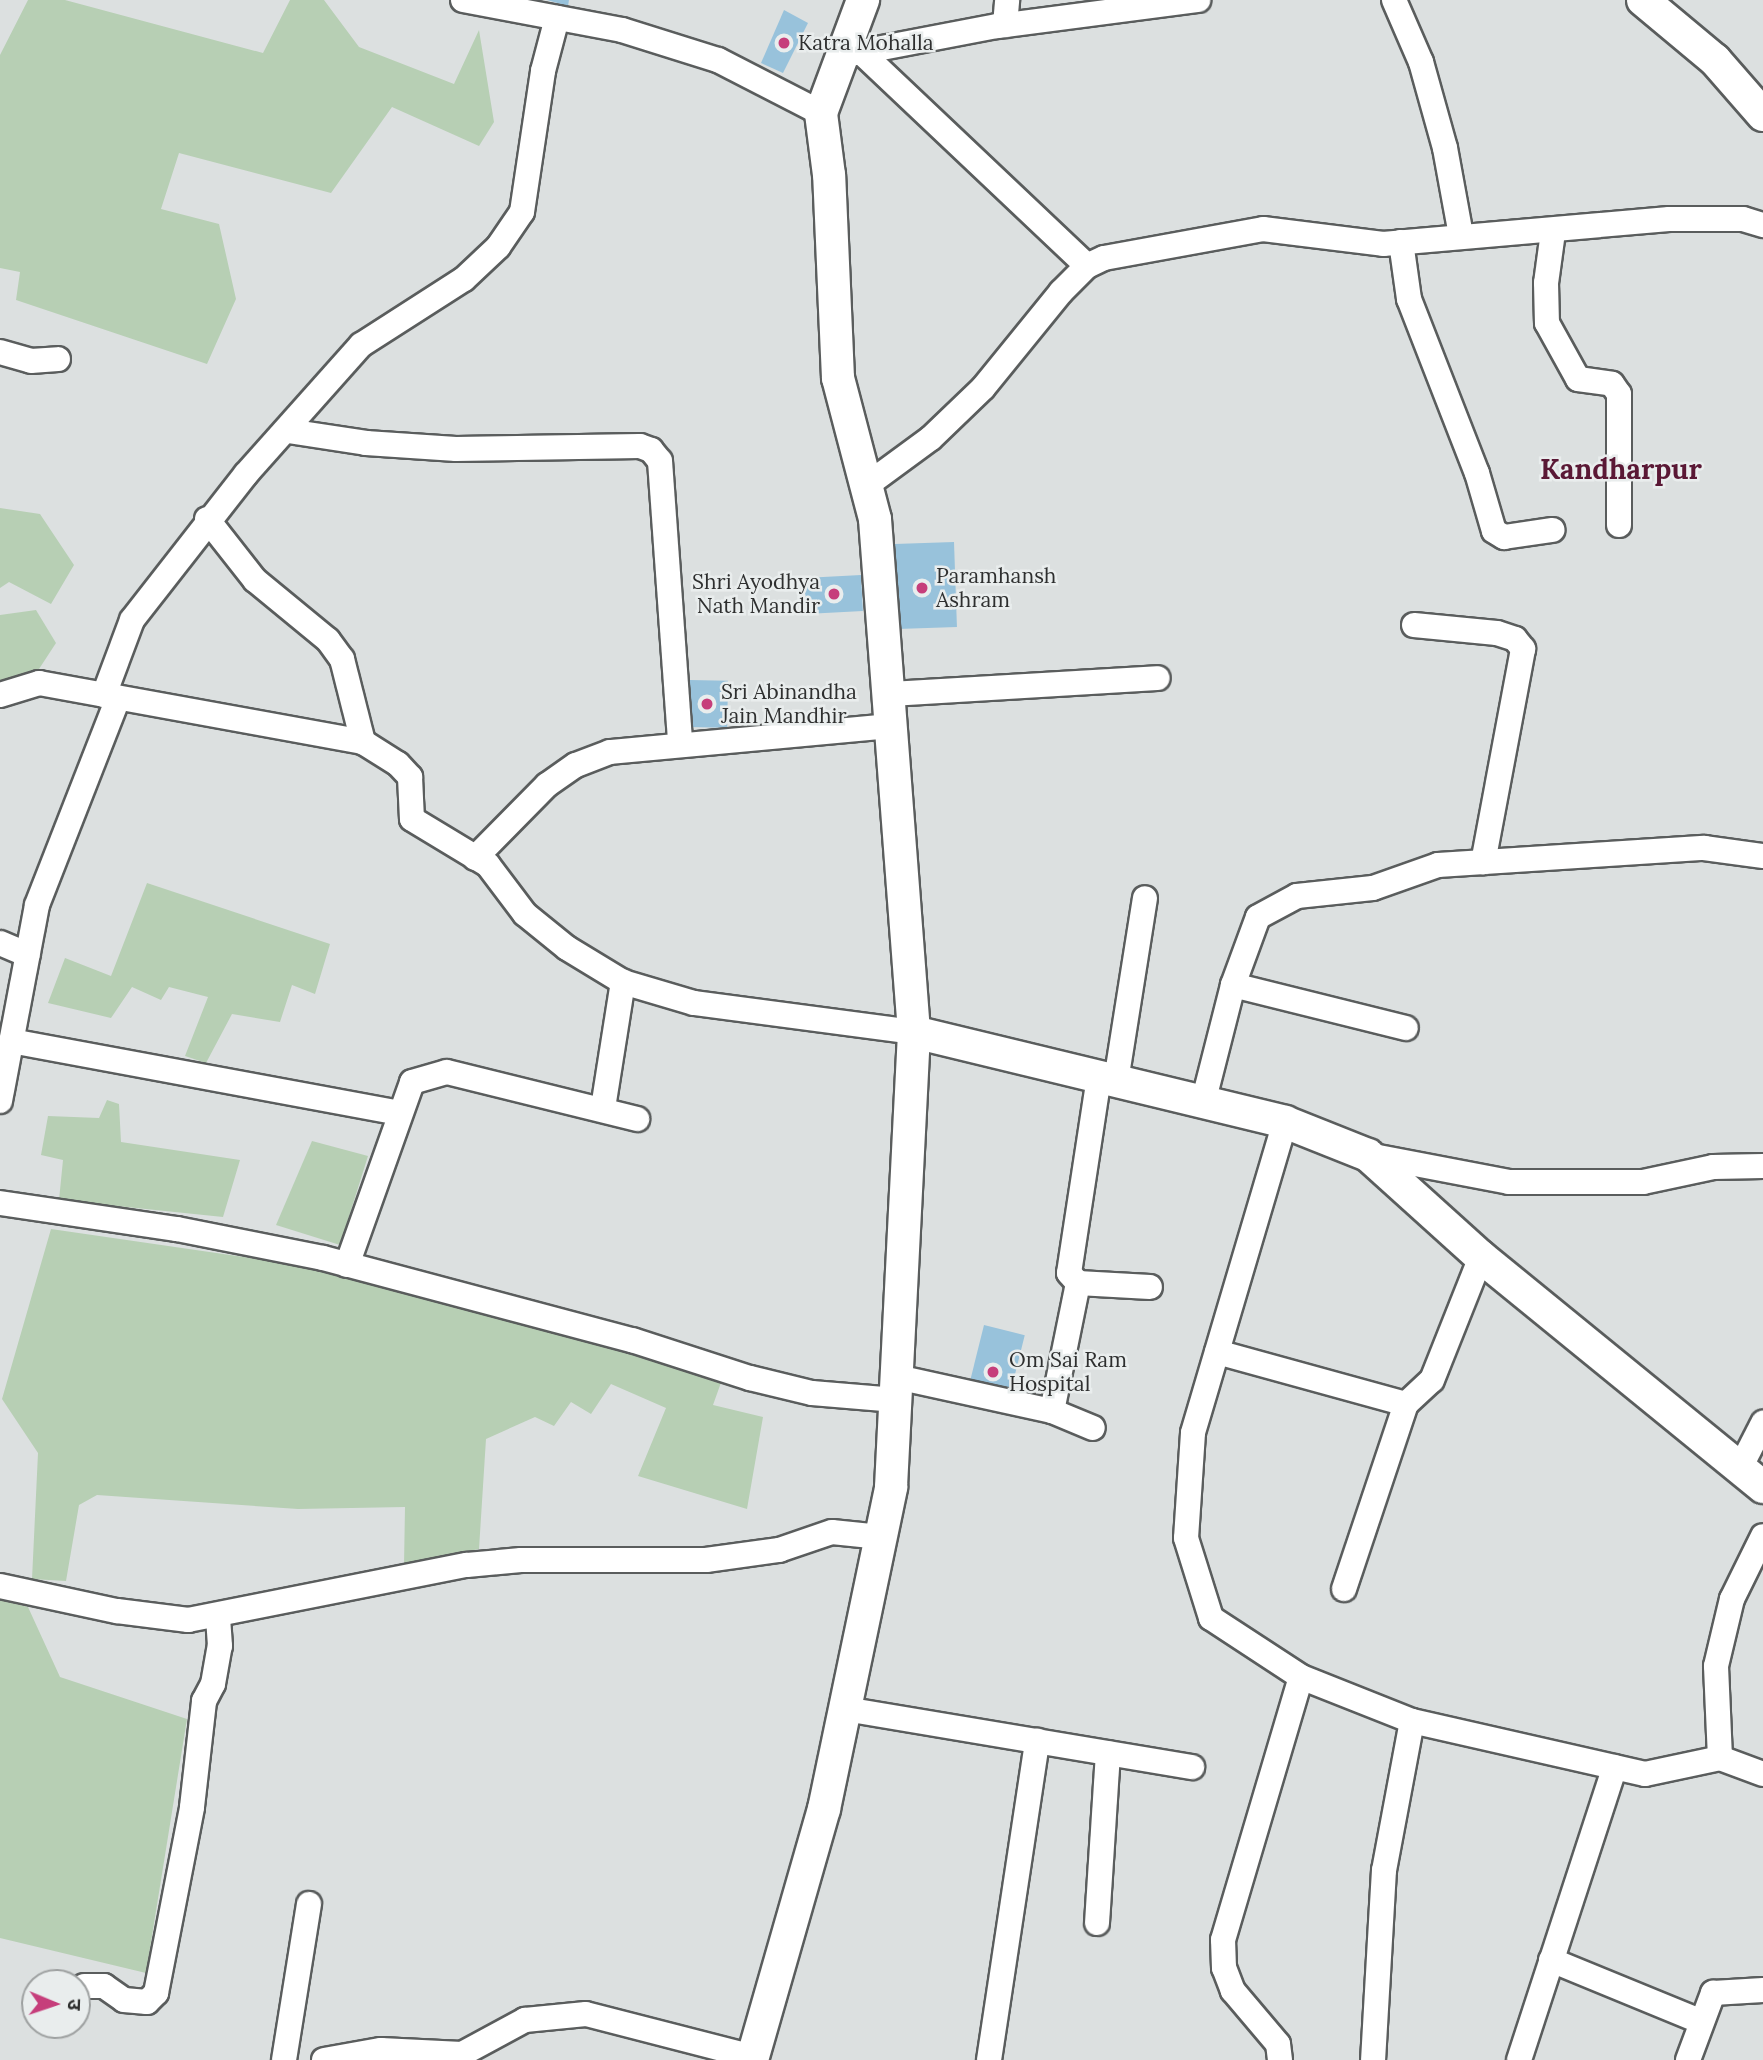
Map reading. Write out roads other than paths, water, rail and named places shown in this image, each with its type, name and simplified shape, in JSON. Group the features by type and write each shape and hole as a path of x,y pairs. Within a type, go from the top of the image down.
{"main road":[{"path":"753,2059 824,1809 891,1487 914,1032 875,519 838,378 829,175 821,113 851,54 863,0"},
{"path":"1643,0 1715,60 1763,115"},
{"path":"914,1032 1285,1122 1368,1155 1481,1257 1751,1477"}],"street":[{"path":"463,0 622,30 718,60 821,113"},
{"path":"1004,25 1007,0"},
{"path":"851,54 1004,25 1198,0"},
{"path":"1394,0 1421,62 1445,148 1461,235"},
{"path":"0,1101 37,905 111,696 132,620 207,519 288,431 361,345 464,279 498,247 522,212 543,71 557,18"},
{"path":"851,54 1087,266"},
{"path":"867,485 931,438 983,388 1061,292 1087,266 1104,258 1263,229 1383,244 1461,235 1553,232 1669,219 1743,219 1763,226"},
{"path":"1553,232 1545,309 1550,330 1578,379 1612,384 1619,394 1619,524"},
{"path":"1401,242 1409,299 1478,473 1494,531 1504,537 1552,530"},
{"path":"0,352 31,361 58,359"},
{"path":"288,431 366,443 443,448 640,446 651,450 660,461 680,743"},
{"path":"207,519 255,580 328,640 342,659 363,742"},
{"path":"1414,625 1497,633 1516,639 1523,649 1483,862"},
{"path":"890,694 1158,678"},
{"path":"0,695 39,683 363,742 398,764 410,777 412,819 488,865 525,914 567,948 623,982 694,1003 914,1032"},
{"path":"475,858 513,815 576,765 610,752 680,743 892,726"},
{"path":"1203,1102 1233,985 1258,918 1297,896 1373,888 1438,865 1704,848 1763,856"},
{"path":"1145,898 1069,1263 1072,1279 1078,1283 1150,1287"},
{"path":"0,943 28,955"},
{"path":"603,1108 623,982"},
{"path":"1233,985 1406,1028"},
{"path":"11,1041 399,1113"},
{"path":"347,1265 412,1082 447,1072 603,1108 637,1119"},
{"path":"1285,1122 1193,1433 1186,1538 1211,1618 1301,1676 1412,1721 1645,1774 1720,1758 1763,1774"},
{"path":"1368,1155 1509,1182 1643,1182 1713,1167 1763,1166"},
{"path":"0,1203 177,1229 347,1265 632,1340 750,1378 812,1392 896,1389 1052,1410 1093,1428"},
{"path":"1344,1589 1406,1404 1432,1380 1481,1257"},
{"path":"1052,1410 1078,1283"},
{"path":"1217,1352 1406,1404"},
{"path":"1751,1477 1763,1423"},
{"path":"0,1586 117,1611 188,1620 467,1565 521,1560 706,1560 779,1550 832,1532 881,1537"},
{"path":"1720,1758 1716,1666 1732,1599 1763,1536"},
{"path":"91,1986 104,1986 124,2000 147,2002 156,1993 191,1807 204,1701 213,1684 220,1646 218,1616"},
{"path":"1280,2060 1278,2043 1233,1991 1224,1968 1223,1940 1301,1676"},
{"path":"845,1709 1192,1767"},
{"path":"1373,2060 1384,1870 1412,1721"},
{"path":"989,2060 1037,1741"},
{"path":"1097,1923 1108,1753"},
{"path":"1519,2060 1615,1767"},
{"path":"284,2060 309,1904"},
{"path":"1551,1960 1700,2021"},
{"path":"1688,2060 1700,2021 1713,1993 1763,1990"},
{"path":"324,2060 381,2050 462,2054 525,2021 586,2014 753,2059"}],"place":[{"name":"Katra Mohalla","path":"784,43"},
{"name":"Paramhansh Ashram","path":"922,588"},
{"name":"Shri Ayodhya Nath Mandir","path":"834,594"},
{"name":"Sri Abinandha Jain Mandhir","path":"707,704"},
{"name":"Om Sai Ram Hospital","path":"993,1372"}],"district":[{"name":"Kandharpur","path":"1621,469"}]}
